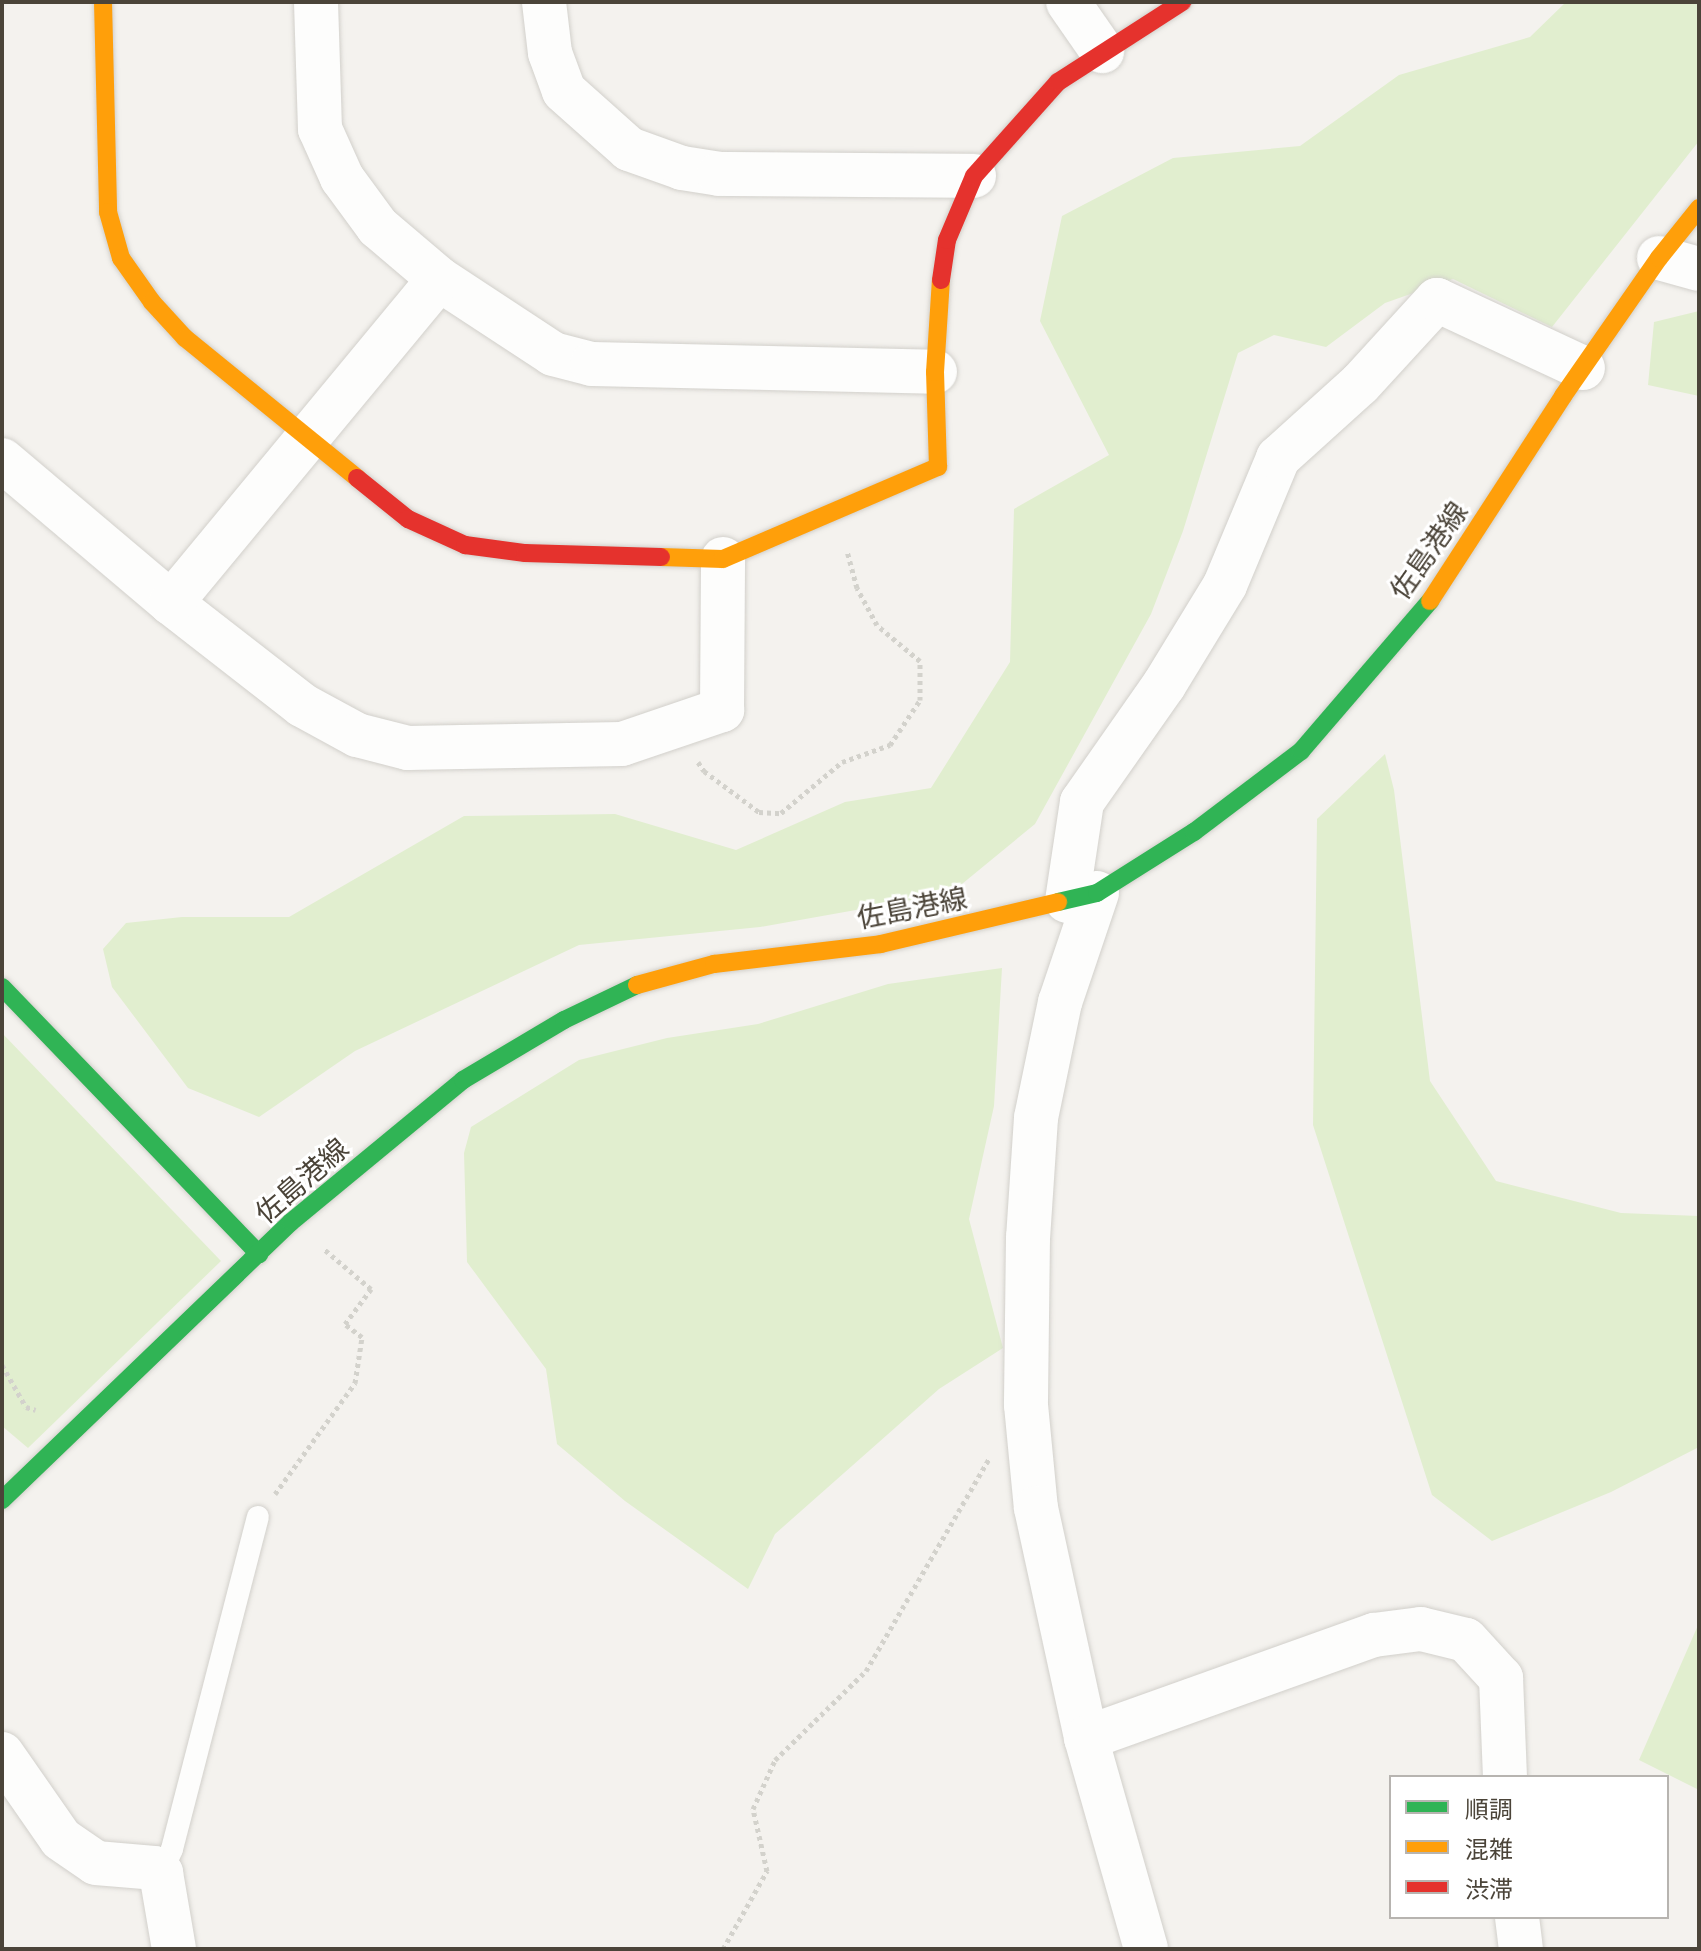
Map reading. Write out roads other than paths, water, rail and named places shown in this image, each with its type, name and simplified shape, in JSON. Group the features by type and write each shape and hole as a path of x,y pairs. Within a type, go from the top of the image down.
{"main road":[{"path":"103,2 108,212 121,258 152,302 185,338 408,519 465,545 525,553 723,559 938,467 935,372 947,240 974,176 1058,82 1182,2"},
{"name":"佐島港線","path":"2,1500 291,1222 463,1080 564,1020 640,983 714,964 881,944 1082,897 1194,832 1301,751 1440,590 1583,368 1679,263 1699,208"},
{"path":"2,987 259,1254"}],"street":[{"path":"316,2 320,129 342,178 378,227 439,279 553,354 592,364 935,372"},
{"path":"544,2 550,53 564,91 629,149 682,168 719,174 974,176"},
{"path":"1068,2 1102,51"},
{"path":"171,603 439,279"},
{"path":"1146,1949 1086,1738 1036,1508 1026,1405 1028,1237 1036,1118 1082,897 1082,802 1164,685 1225,585 1278,458 1360,384 1437,300 1583,368"},
{"path":"2,460 171,603 302,705 357,735 408,748 622,744 722,710 723,559"},
{"path":"1086,1738 1374,1635 1421,1629 1466,1640 1501,1678 1505,1775"},
{"path":"2,1754 61,1839 96,1863 154,1868 161,1873 174,1949"},
{"path":"1517,1919 1521,1949"}],"lane":[{"path":"161,1873 172,1849 258,1517"}]}
